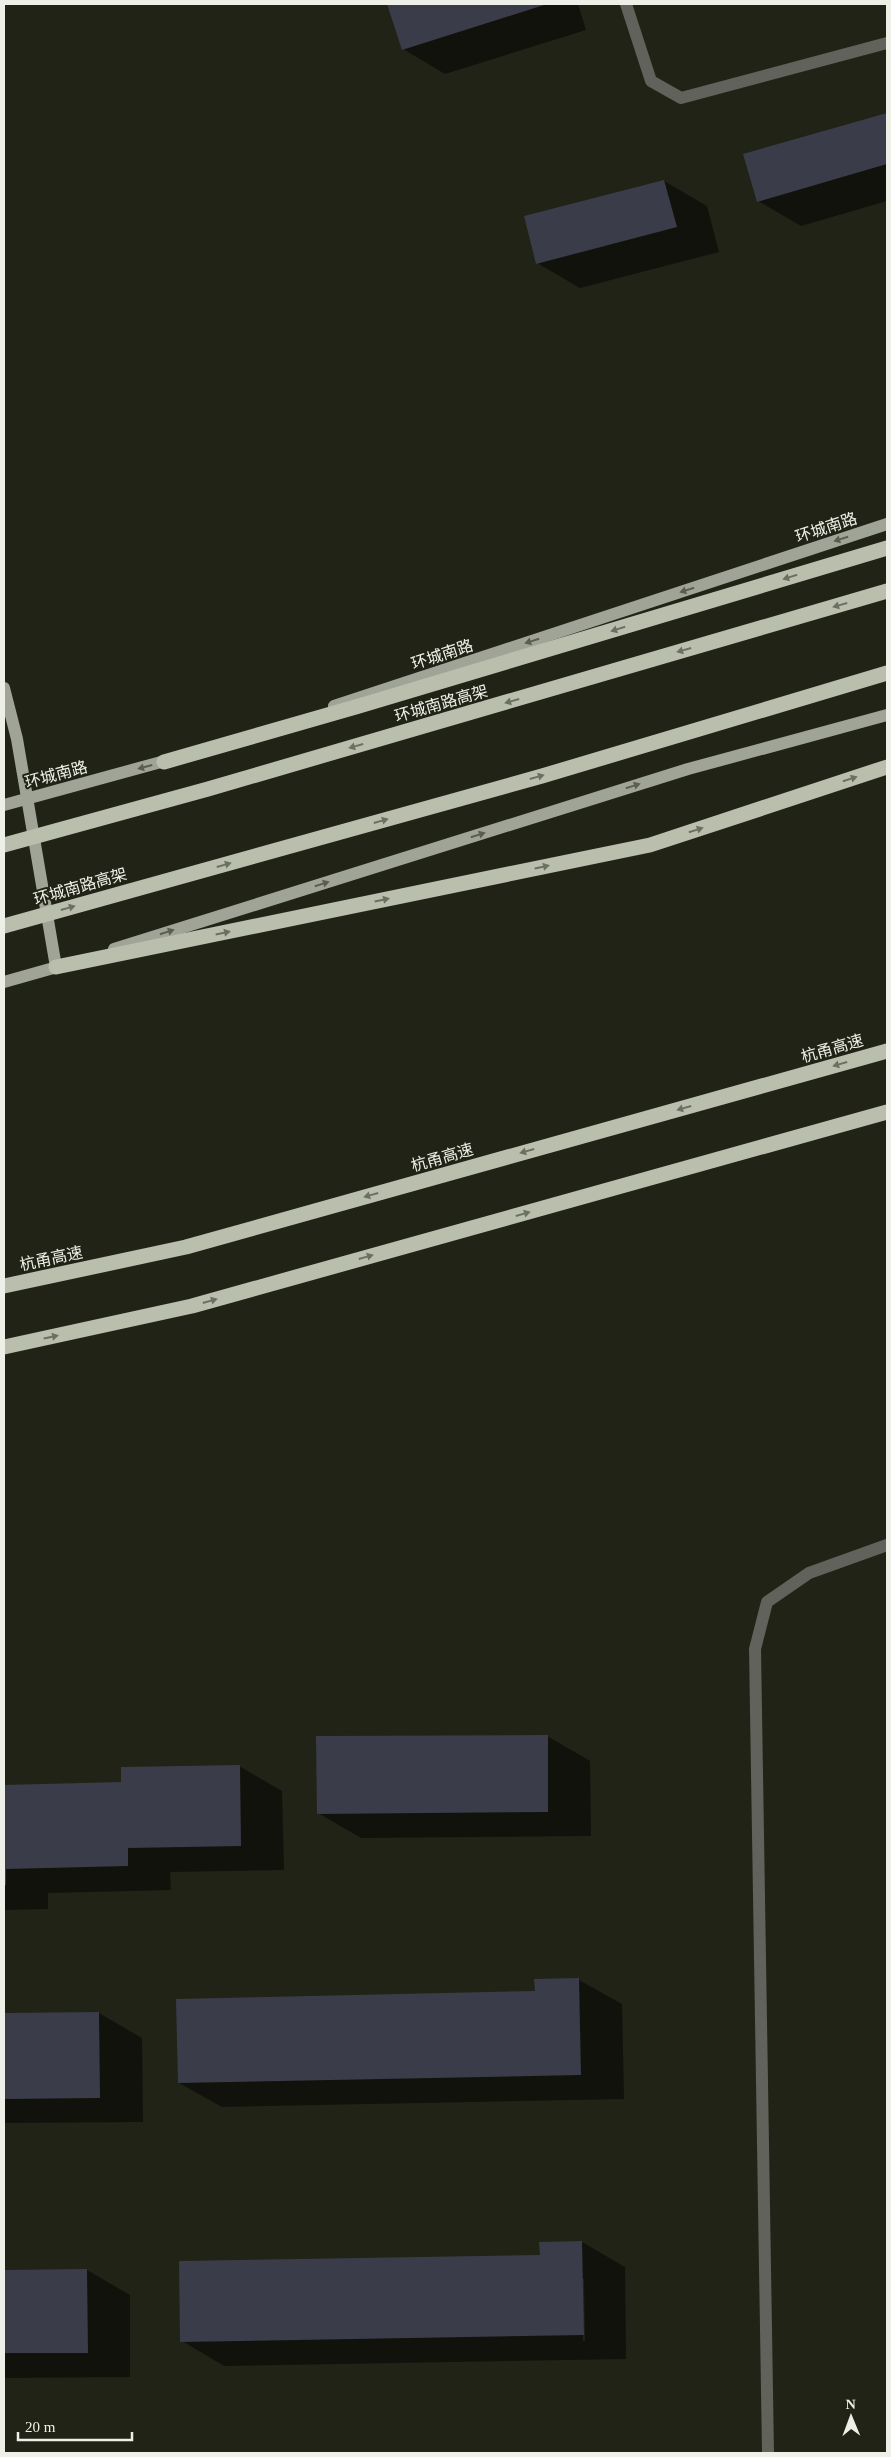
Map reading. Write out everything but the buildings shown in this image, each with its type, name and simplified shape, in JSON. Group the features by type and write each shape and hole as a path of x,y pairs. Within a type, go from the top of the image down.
{"highway":[{"path":"164,762 359,706 887,548"},
{"name":"环城南路高架","path":"4,845 208,790 887,591"},
{"name":"环城南路高架","path":"4,926 542,776 887,674"},
{"path":"56,967 650,845 887,767"},
{"name":"杭甬高速","path":"4,1286 186,1246 887,1051"},
{"path":"4,1347 192,1306 887,1112"}],"main road":[{"name":"环城南路","path":"4,806 164,762 887,524"},
{"path":"4,688 17,739 56,967"},
{"path":"4,982 688,768 887,715"}],"street":[{"path":"626,4 651,81 681,98 887,43"},
{"path":"768,2453 755,1649 767,1602 809,1573 887,1544"}]}
